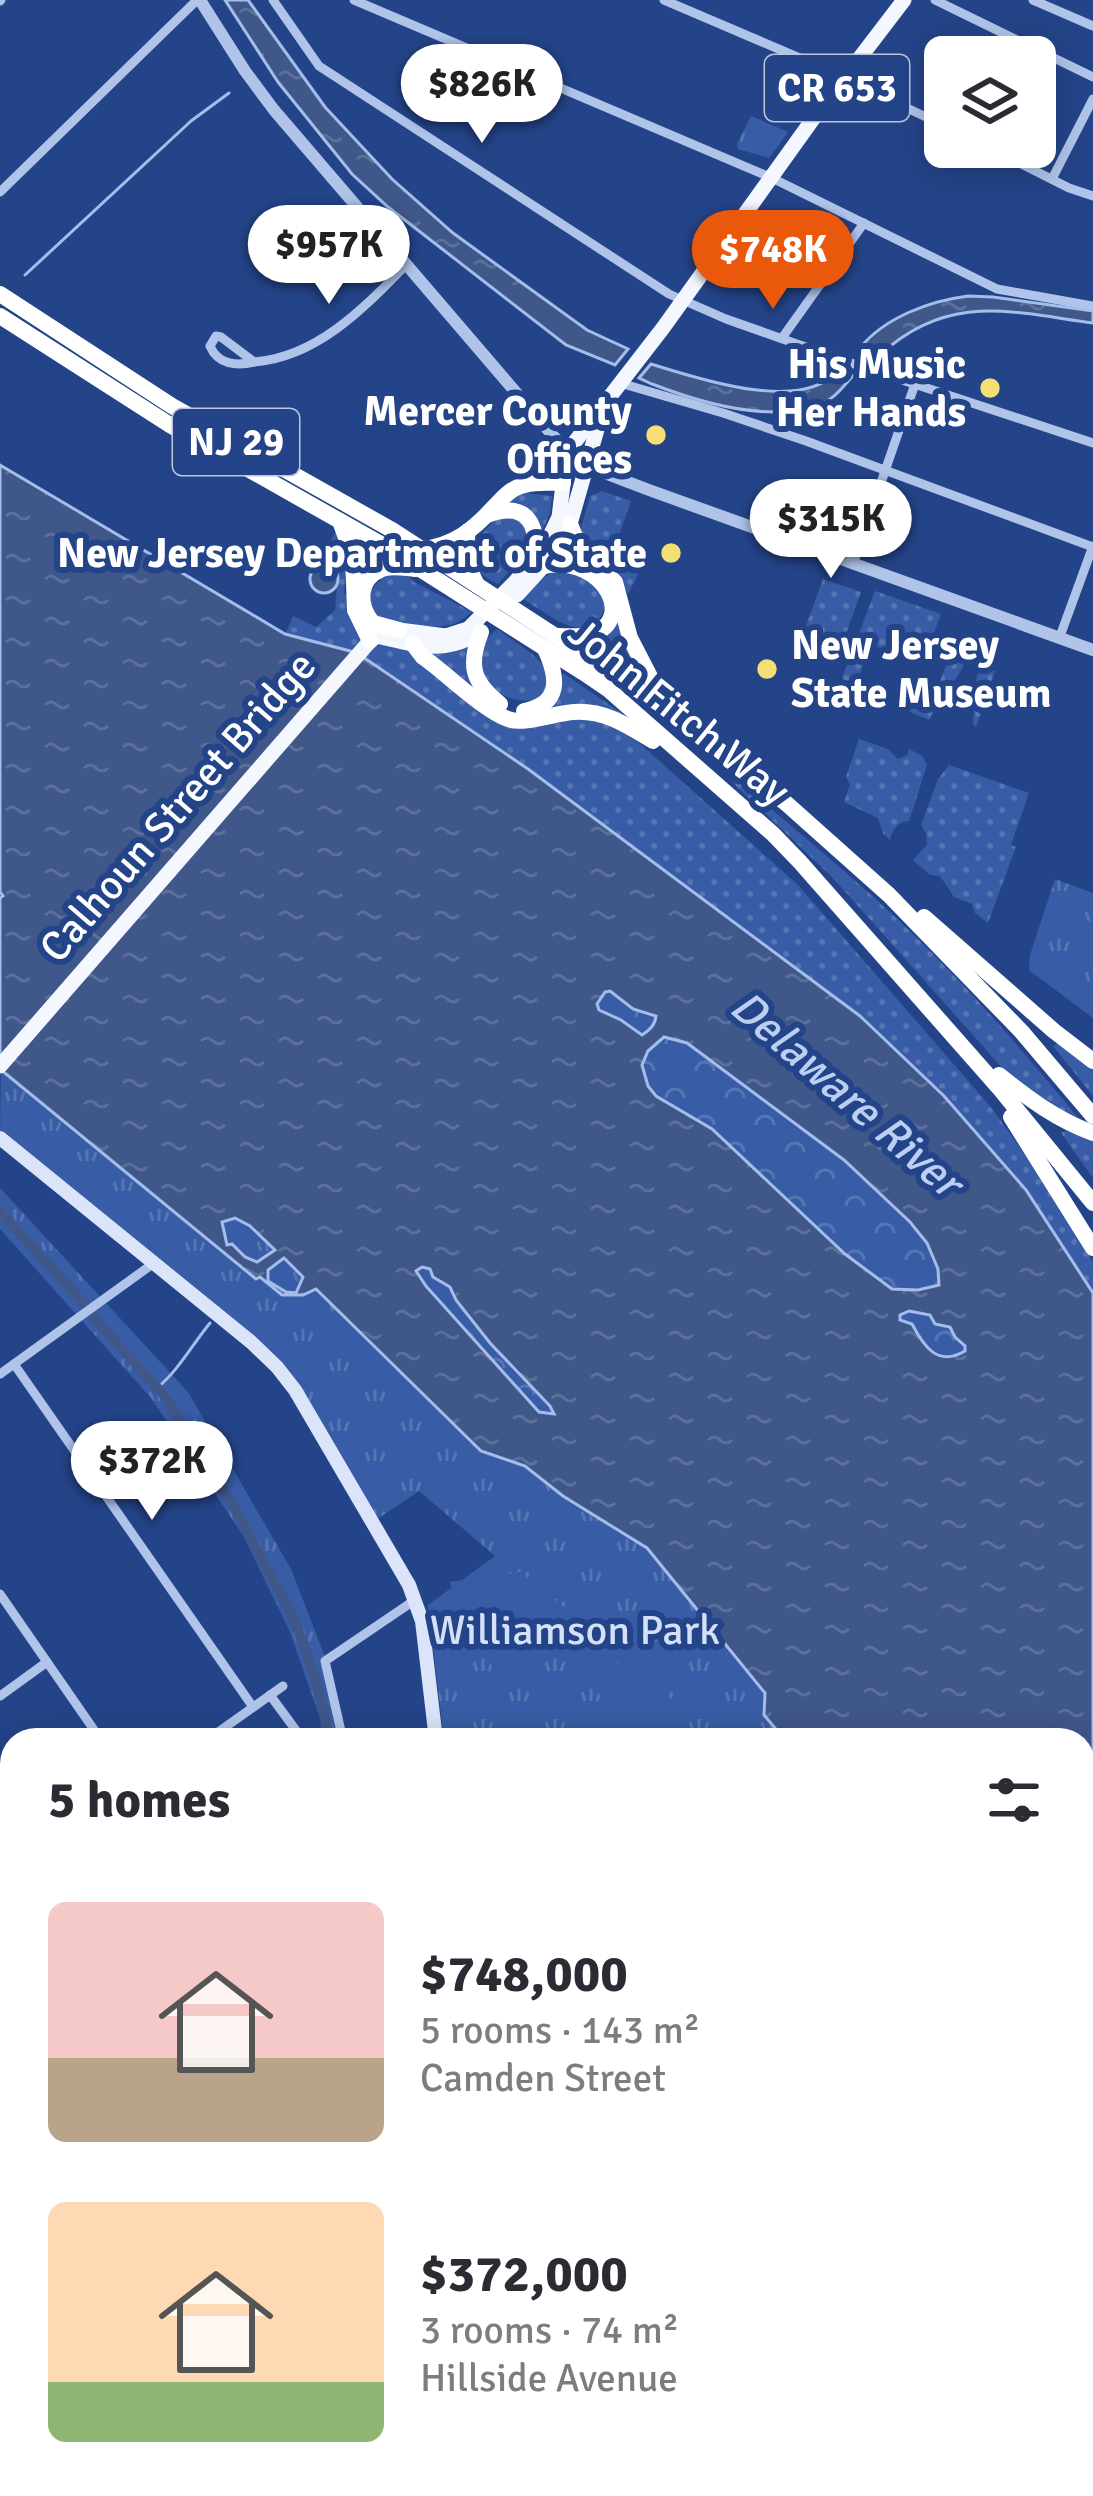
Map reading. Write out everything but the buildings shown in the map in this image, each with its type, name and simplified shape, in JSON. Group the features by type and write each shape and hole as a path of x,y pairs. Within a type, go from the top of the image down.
{"highway":[{"name":"John Fitch Way","path":"0,293 172,406 476,584 609,690 786,848 979,1065 1093,1203"},
{"name":"John Fitch Way","path":"0,316 170,424 666,708 787,804 931,935 1093,1116"},
{"path":"422,549 444,547 469,531 518,487 563,483"},
{"path":"480,628 474,671 489,695 512,710 535,709 551,696 555,673 551,642 599,631 610,616 611,596 603,582 581,567 538,564 536,539 527,519 507,509 486,516"},
{"path":"339,520 353,557 355,610 370,642"},
{"path":"569,524 580,549 615,582 637,656 666,708"},
{"path":"469,531 464,558 476,584"},
{"path":"399,630 369,619 362,604 366,584 390,567 422,570"},
{"path":"413,644 423,657 503,717 520,722 597,713 615,718 687,760"},
{"path":"856,865 939,928 1093,1061"},
{"path":"932,1013 1028,1099 1093,1133"},
{"path":"979,1065 1093,1248"}],"main road":[{"name":"CR 653","path":"624,378 904,0"},
{"path":"538,564 559,517 567,452 624,378"},
{"path":"370,642 449,646 480,628 569,524 608,400"},
{"path":"370,642 399,630 446,636 480,628"},
{"name":"Calhoun Street Bridge","path":"0,1066 370,642"},
{"path":"0,1138 262,1352 291,1384 415,1600 435,1728"}],"street":[{"path":"0,192 199,0 274,110 567,452 586,466 1093,650"},
{"path":"273,0 319,66 683,301 849,362 1093,442"},
{"path":"354,0 772,178 997,290 1093,306"},
{"path":"664,0 924,116"},
{"path":"934,0 1093,77"},
{"path":"1033,0 1093,26"},
{"path":"1052,179 1093,99"},
{"path":"1030,168 1093,196"},
{"path":"782,338 864,223"},
{"path":"254,362 270,360 333,332 406,265"},
{"path":"624,378 1093,547 1059,639"},
{"path":"853,563 915,384"},
{"path":"0,1374 154,1263"},
{"path":"14,1364 253,1707"},
{"path":"0,1594 93,1728"},
{"path":"340,1728 325,1661 415,1600"},
{"path":"0,1696 47,1662"},
{"path":"224,1728 283,1686"},
{"path":"270,1695 294,1728"}],"green space":[{"path":"751,116 788,132 769,158 738,149"},
{"path":"602,491 631,501 612,555 642,567 628,594 579,535 590,496"},
{"path":"517,492 552,496 540,535 498,505"},
{"path":"520,520 530,536 515,565 498,584 477,568 471,544 494,521"},
{"path":"336,531 347,555 344,593 502,722 596,716 628,733 798,885 990,1106 1093,1262 1093,1293 1026,1190 945,1096 860,1016 731,921 285,635 293,616 316,627 335,610 339,563 323,555"},
{"path":"556,569 592,578 606,603 591,626 570,626 523,599"},
{"path":"394,573 472,612 442,626 388,621 373,610 370,596 378,582"},
{"path":"823,579 861,592 840,651 802,637"},
{"path":"875,591 941,614 923,662 871,645 853,692 842,678"},
{"path":"617,609 637,669 635,670 585,642"},
{"path":"497,629 549,671 545,695 532,700 506,697 485,680 479,656 483,643"},
{"path":"470,643 477,688 422,651"},
{"path":"951,653 966,660 929,720 908,711 919,681 938,686"},
{"path":"981,665 995,671 976,727 974,694"},
{"path":"563,673 627,717 537,713 557,692"},
{"path":"859,739 888,749 898,759 909,749 927,765 909,821 896,827 890,840 878,818 844,802 850,784 846,777"},
{"path":"949,765 1029,793 1011,845 1016,847 988,923 972,904 954,897 940,876 930,875 913,860 927,845 921,825 938,779"},
{"path":"737,780 914,935 1079,1119 1042,1101 1005,1071 834,879 734,784"},
{"path":"1055,879 1093,893 1093,1018 1029,970"},
{"path":"610,991 633,1009 656,1016 655,1023 642,1035 599,1009 597,1004"},
{"path":"664,1037 687,1043 844,1160 927,1244 939,1285 892,1289 845,1254 712,1129 656,1096 642,1065 648,1051"},
{"path":"1058,1044 1093,1066 1093,1096 1053,1046"},
{"name":"Williamson Park","path":"1,1070 148,1191 216,1208 250,1226 481,1451 524,1466 647,1548 765,1693 764,1715 775,1728 443,1728 428,1605 495,1556 419,1491 373,1522 297,1394 223,1320 0,1138"},
{"path":"1069,1129 1093,1140 1093,1178 1061,1133"},
{"path":"0,1188 188,1392 291,1569 332,1675 342,1728 321,1728 290,1632 244,1537 151,1398 0,1229"},
{"path":"422,1267 450,1287 490,1343 555,1415 540,1412 415,1271"},
{"path":"909,1311 950,1326 965,1351 941,1358 900,1320"},
{"path":"520,1572 578,1619 492,1667 449,1582"},
{"path":"639,1651 679,1711 650,1728 616,1728 591,1678"}],"water":[{"path":"225,0 248,0 325,107 392,179 453,233 587,330 628,349 615,365 566,345 352,174 278,82"},
{"path":"968,296 1093,311 1093,323 981,311 930,322 880,355 860,348 909,312"},
{"path":"651,364 721,384 774,391 821,384 837,371 853,376 827,401 785,412 762,412 693,398 639,378"},
{"name":"Delaware River","path":"0,465 285,634 363,657 528,769 860,1016 944,1096 1026,1190 1093,1293 1093,1728 775,1728 764,1715 765,1693 647,1548 563,1496 525,1466 481,1451 316,1289 303,1295 282,1295 260,1277 256,1279 0,1069","holes":["610,991 633,1009 656,1016 652,1027 642,1035 599,1010 597,1004","664,1037 687,1043 844,1160 927,1243 939,1285 892,1289 845,1254 712,1129 656,1096 642,1065 648,1051","235,1218 275,1250 257,1262 245,1257 232,1244 227,1245 222,1222","284,1258 303,1277 296,1293 268,1281 268,1270","430,1269 433,1277 450,1287 490,1343 554,1414 539,1412 416,1271","909,1311 930,1315 935,1324 950,1327 965,1351 940,1356 900,1315"]},
{"path":"324,565 334,569 338,579 334,589 324,593 314,589 310,579 314,569"}],"waterway":[{"path":"25,275 191,121 229,93"},
{"path":"0,1211 84,1304"},
{"path":"93,1317 164,1395 234,1507 294,1619 328,1728"},
{"path":"157,1388 210,1323"}],"place":[{"name":"His Music Her Hands","path":"990,388"},
{"name":"Mercer County Offices","path":"656,435"},
{"name":"New Jersey Department of State","path":"671,553"},
{"name":"New Jersey State Museum","path":"767,669"}]}
